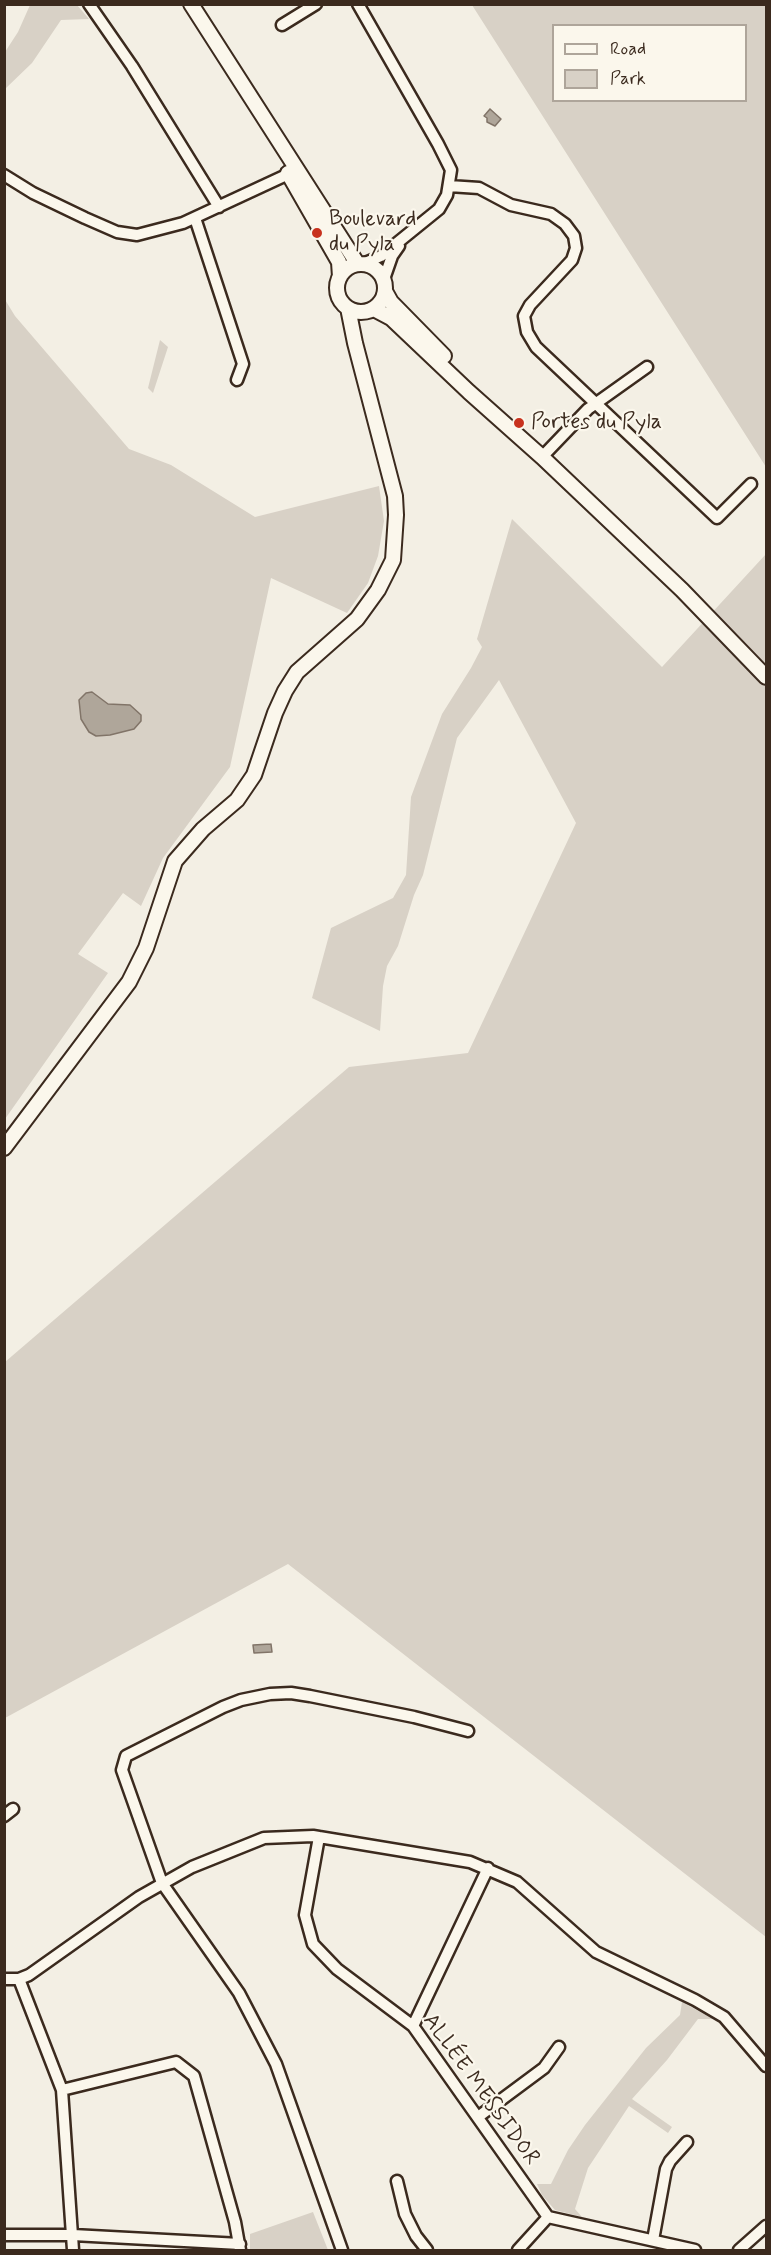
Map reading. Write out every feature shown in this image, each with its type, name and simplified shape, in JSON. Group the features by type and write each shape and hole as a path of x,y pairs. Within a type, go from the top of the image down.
{"main road":[{"path":"191,4 224,59 232,79 292,172 361,263"},
{"path":"292,172 339,262 337,291 343,303 354,311 370,310 391,318 682,590 766,677"},
{"path":"339,277 346,268 361,263 374,266 393,304 538,454"},
{"path":"355,343 357,327 370,310 381,303 385,286"},
{"path":"4,1148 129,982 147,948 175,861 203,828 237,800 255,775 275,713 297,672 357,619 378,590 393,560 395,496 348,308"}],"street":[{"path":"89,4 142,81 219,207"},
{"path":"282,25 316,4"},
{"path":"358,4 451,170 447,195 439,209 381,256 361,263"},
{"path":"4,175 43,198 85,218 127,234 146,233 195,218 292,172"},
{"path":"449,186 479,188 511,205 551,214 560,220 572,233 576,244 575,256 530,305 524,316 528,337 717,518 751,484"},
{"path":"195,218 243,364 237,380"},
{"path":"385,286 392,256 406,237"},
{"path":"538,454 596,403 647,367"},
{"path":"342,2250 276,2064 238,1993 162,1883 122,1770 126,1756 223,1707 241,1700 270,1694 291,1693 414,1717 468,1731"},
{"path":"4,1979 20,1979 29,1975 139,1897 192,1867 264,1838 319,1837 470,1862 518,1882 596,1952 695,2000 724,2017 766,2066"},
{"name":"ALLÉE MESSIDOR","path":"319,1837 304,1915 313,1944 337,1969 413,2026 548,2217"},
{"path":"413,2026 488,1868"},
{"path":"20,1979 62,2090 73,2250"},
{"path":"477,2117 544,2068 559,2047"},
{"path":"4,2235 73,2235 240,2247 194,2076 176,2062 62,2090"},
{"path":"653,2240 666,2169 687,2142"},
{"path":"397,2181 405,2214 416,2236 427,2250"},
{"path":"518,2250 548,2217 695,2250"},
{"path":"739,2250 766,2226"}],"green space":[{"path":"30,5 77,5 89,19 61,20 32,63 5,89 5,52 18,32"},
{"path":"472,5 766,5 766,467"},
{"path":"4,298 15,316 129,449 171,465 255,517 379,486 384,521 378,556 368,583 347,613 271,578 230,767 163,858 141,906 123,893 78,954 108,973 5,1119"},
{"path":"160,340 168,347 153,393 148,388"},
{"path":"512,519 662,667 766,554 766,1937 288,1564 5,1718 5,1362 349,1067 468,1053 576,823 499,680 457,738 423,875 414,895 398,946 387,966 383,986 380,1031 312,998 331,928 393,898 406,875 411,797 442,714 482,647 477,639"},
{"path":"682,2002 713,2019 698,2019 667,2060 632,2099 672,2127 668,2133 629,2106 588,2168 575,2209 582,2217 555,2210 542,2195 537,2184 551,2184 568,2150 585,2125 646,2048 680,2015"},
{"path":"313,2212 328,2250 250,2250 250,2234"}],"shaded area":[{"path":"490,109 501,119 495,126 487,122 484,116"},
{"path":"92,692 108,704 130,705 141,715 141,721 134,729 110,735 96,736 89,732 81,719 79,700 86,693"},
{"path":"271,1644 272,1652 254,1653 253,1645"}],"place":[{"name":"Boulevard du Pyla","path":"317,233"},
{"name":"Portes du Pyla","path":"519,423"}]}
